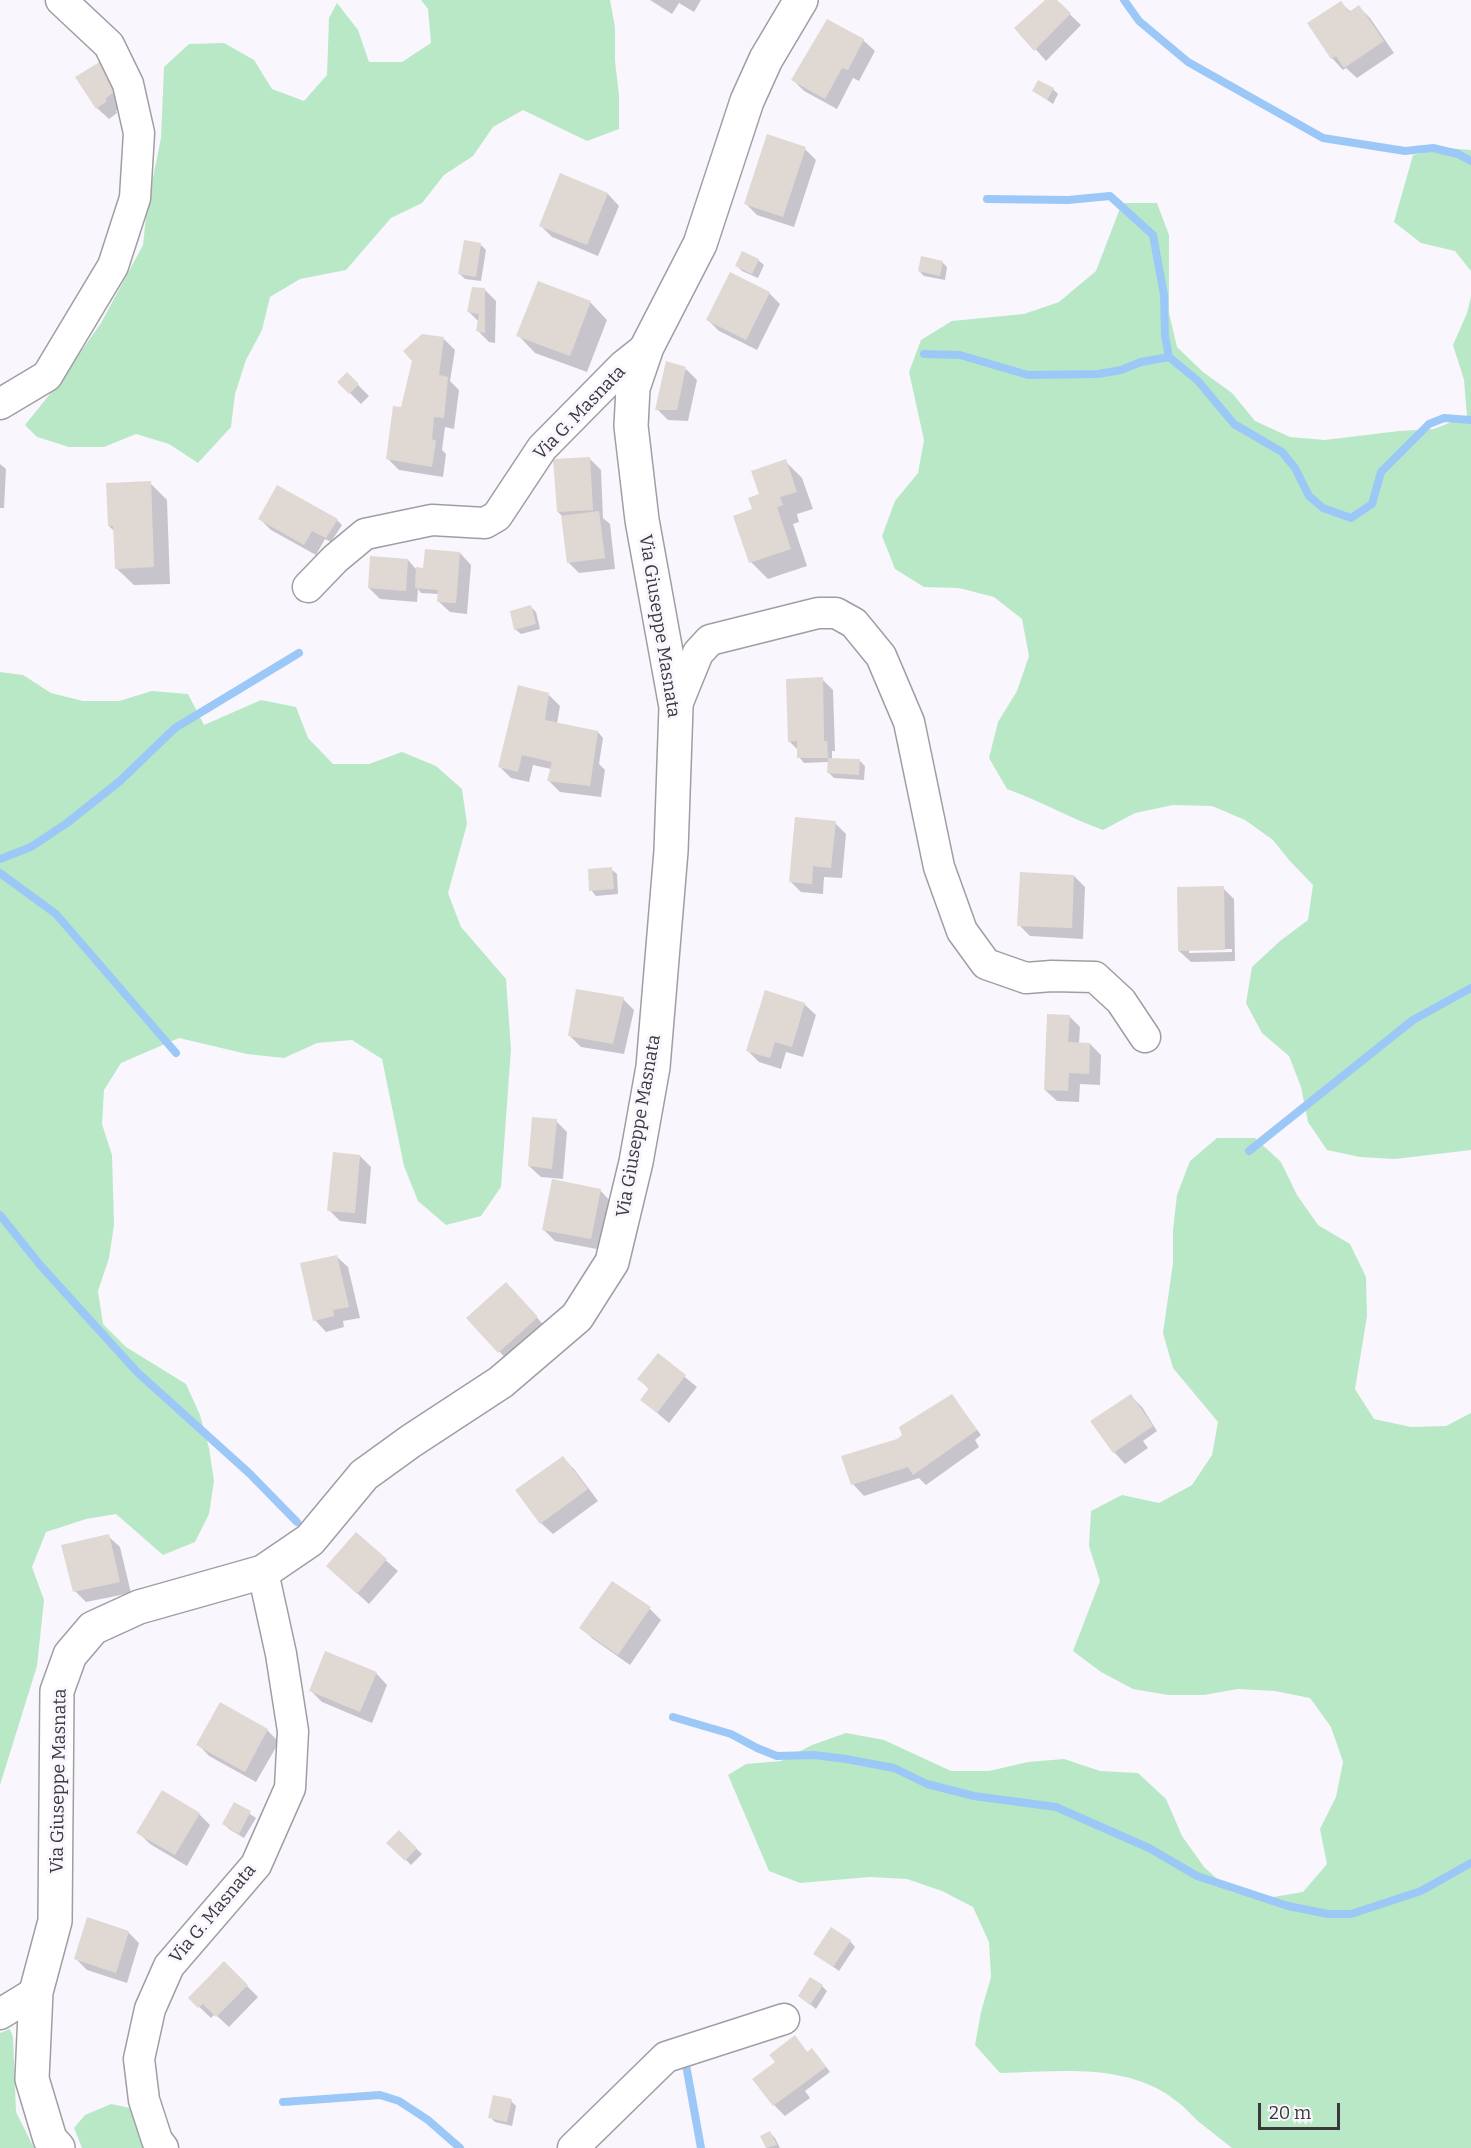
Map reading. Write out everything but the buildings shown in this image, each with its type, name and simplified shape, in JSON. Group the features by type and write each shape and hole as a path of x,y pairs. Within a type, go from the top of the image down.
{"street":[{"path":"0,404 47,376 113,266 135,198 139,133 128,84 109,45 61,0"},
{"name":"Via Giuseppe Masnata","path":"58,2148 50,2139 32,2079 36,1992 55,1921 57,1691 70,1655 93,1628 139,1607 263,1572 310,1540 364,1475 501,1382 577,1317 612,1262 636,1162 653,1067 671,851 676,707 642,519 631,426 633,388 647,347 700,244 747,101 761,69 801,0"},
{"name":"Via G. Masnata","path":"308,587 335,559 365,534 432,520 485,523 497,516 542,448 623,366 647,347"},
{"path":"676,707 698,653 710,640 818,613 836,614 854,622 881,656 909,722 939,867 962,931 986,964 1026,978 1095,977 1120,1001 1145,1038"},
{"name":"Via G. Masnata","path":"163,2148 157,2140 144,2100 139,2059 150,2009 170,1966 256,1865 290,1788 293,1731 281,1654 263,1572"},
{"path":"0,2014 36,1992"},
{"path":"573,2148 666,2058 784,2019"}],"green space":[{"path":"421,0 610,0 615,27 619,129 587,141 523,110 493,127 473,156 444,175 422,203 391,218 346,270 300,279 270,297 262,330 246,360 235,394 231,427 198,463 169,444 136,434 104,447 69,447 37,437 25,425 58,384 101,323 143,245 147,207 161,138 164,67 189,44 224,43 254,60 272,89 304,101 327,75 329,18 337,3 358,30 369,62 402,62 431,43 428,9"},
{"path":"1448,148 1471,150 1471,271 1455,251 1421,243 1394,222 1413,155"},
{"path":"1122,203 1157,203 1169,235 1169,313 1177,347 1203,372 1232,393 1255,421 1290,437 1325,440 1434,429 1467,416 1464,380 1453,345 1467,313 1471,297 1471,1150 1395,1159 1360,1157 1327,1150 1308,1122 1301,1087 1289,1056 1262,1033 1246,1003 1252,967 1280,941 1308,920 1313,885 1273,840 1245,820 1212,806 1173,805 1135,813 1103,830 1007,789 989,758 998,722 1017,691 1029,656 1022,619 994,597 959,588 924,587 895,569 882,536 895,501 918,473 924,440 909,372 921,340 952,321 1024,314 1059,302 1096,271"},
{"path":"0,672 23,675 51,693 83,701 119,701 152,691 188,694 204,725 261,700 296,707 308,738 333,764 369,764 402,752 436,766 462,789 467,824 448,893 461,927 506,979 511,1049 501,1187 481,1216 446,1225 418,1201 404,1166 382,1059 352,1040 317,1043 284,1058 247,1054 179,1038 121,1063 104,1090 102,1124 112,1155 114,1225 109,1258 98,1291 103,1324 126,1347 186,1384 200,1415 209,1448 214,1481 209,1514 195,1542 163,1555 116,1514 86,1519 46,1532 32,1567 44,1600 37,1666 0,1785"},
{"path":"1217,1138 1255,1138 1281,1162 1297,1195 1318,1225 1350,1244 1366,1277 1367,1316 1355,1389 1374,1419 1411,1427 1446,1426 1471,1413 1471,2148 1232,2148 1175,2100 1156,2088 1135,2080 1113,2074 1091,2072 1000,2073 975,2045 991,1977 989,1942 973,1907 942,1891 907,1879 870,1877 800,1883 769,1871 728,1775 746,1764 781,1761 812,1745 846,1733 884,1740 951,1771 989,1771 1028,1762 1064,1759 1100,1771 1138,1773 1166,1799 1182,1836 1204,1867 1232,1892 1267,1898 1303,1892 1327,1864 1320,1829 1336,1797 1343,1762 1331,1727 1310,1698 1275,1691 1238,1689 1204,1695 1168,1695 1133,1689 1101,1672 1073,1651 1100,1581 1089,1546 1091,1511 1122,1495 1159,1503 1192,1485 1212,1455 1218,1422 1173,1368 1163,1333 1173,1263 1173,1230 1177,1195 1190,1161"},
{"path":"10,2029 13,2037 16,2112 34,2148 0,2148 0,2033"},
{"path":"111,2104 130,2108 142,2123 156,2148 82,2148 74,2128 85,2115"}],"waterway":[{"path":"1124,0 1139,21 1188,62 1323,138 1405,151 1433,148 1458,154 1471,161"},
{"path":"987,199 1068,200 1110,196 1153,235 1164,295 1165,336 1169,357 1198,381 1234,424 1282,452 1295,468 1309,496 1323,508 1351,518 1372,504 1381,472 1429,424 1444,418 1471,420"},
{"path":"924,354 960,355 1028,375 1098,374 1169,357"},
{"path":"0,859 31,847 67,823 120,781 175,728 299,653"},
{"path":"0,873 56,914 176,1053"},
{"path":"1249,1151 1413,1020 1471,988"},
{"path":"0,1215 41,1266 137,1372 249,1473 297,1522"},
{"path":"673,1717 731,1734 777,1756 814,1755 846,1759 894,1768 927,1784 974,1796 1056,1807 1149,1848 1197,1876 1288,1906 1328,1914 1351,1914 1421,1891 1471,1863"},
{"path":"679,2062 686,2065 701,2148"},
{"path":"283,2102 380,2095 399,2101 428,2120 460,2148"}]}
